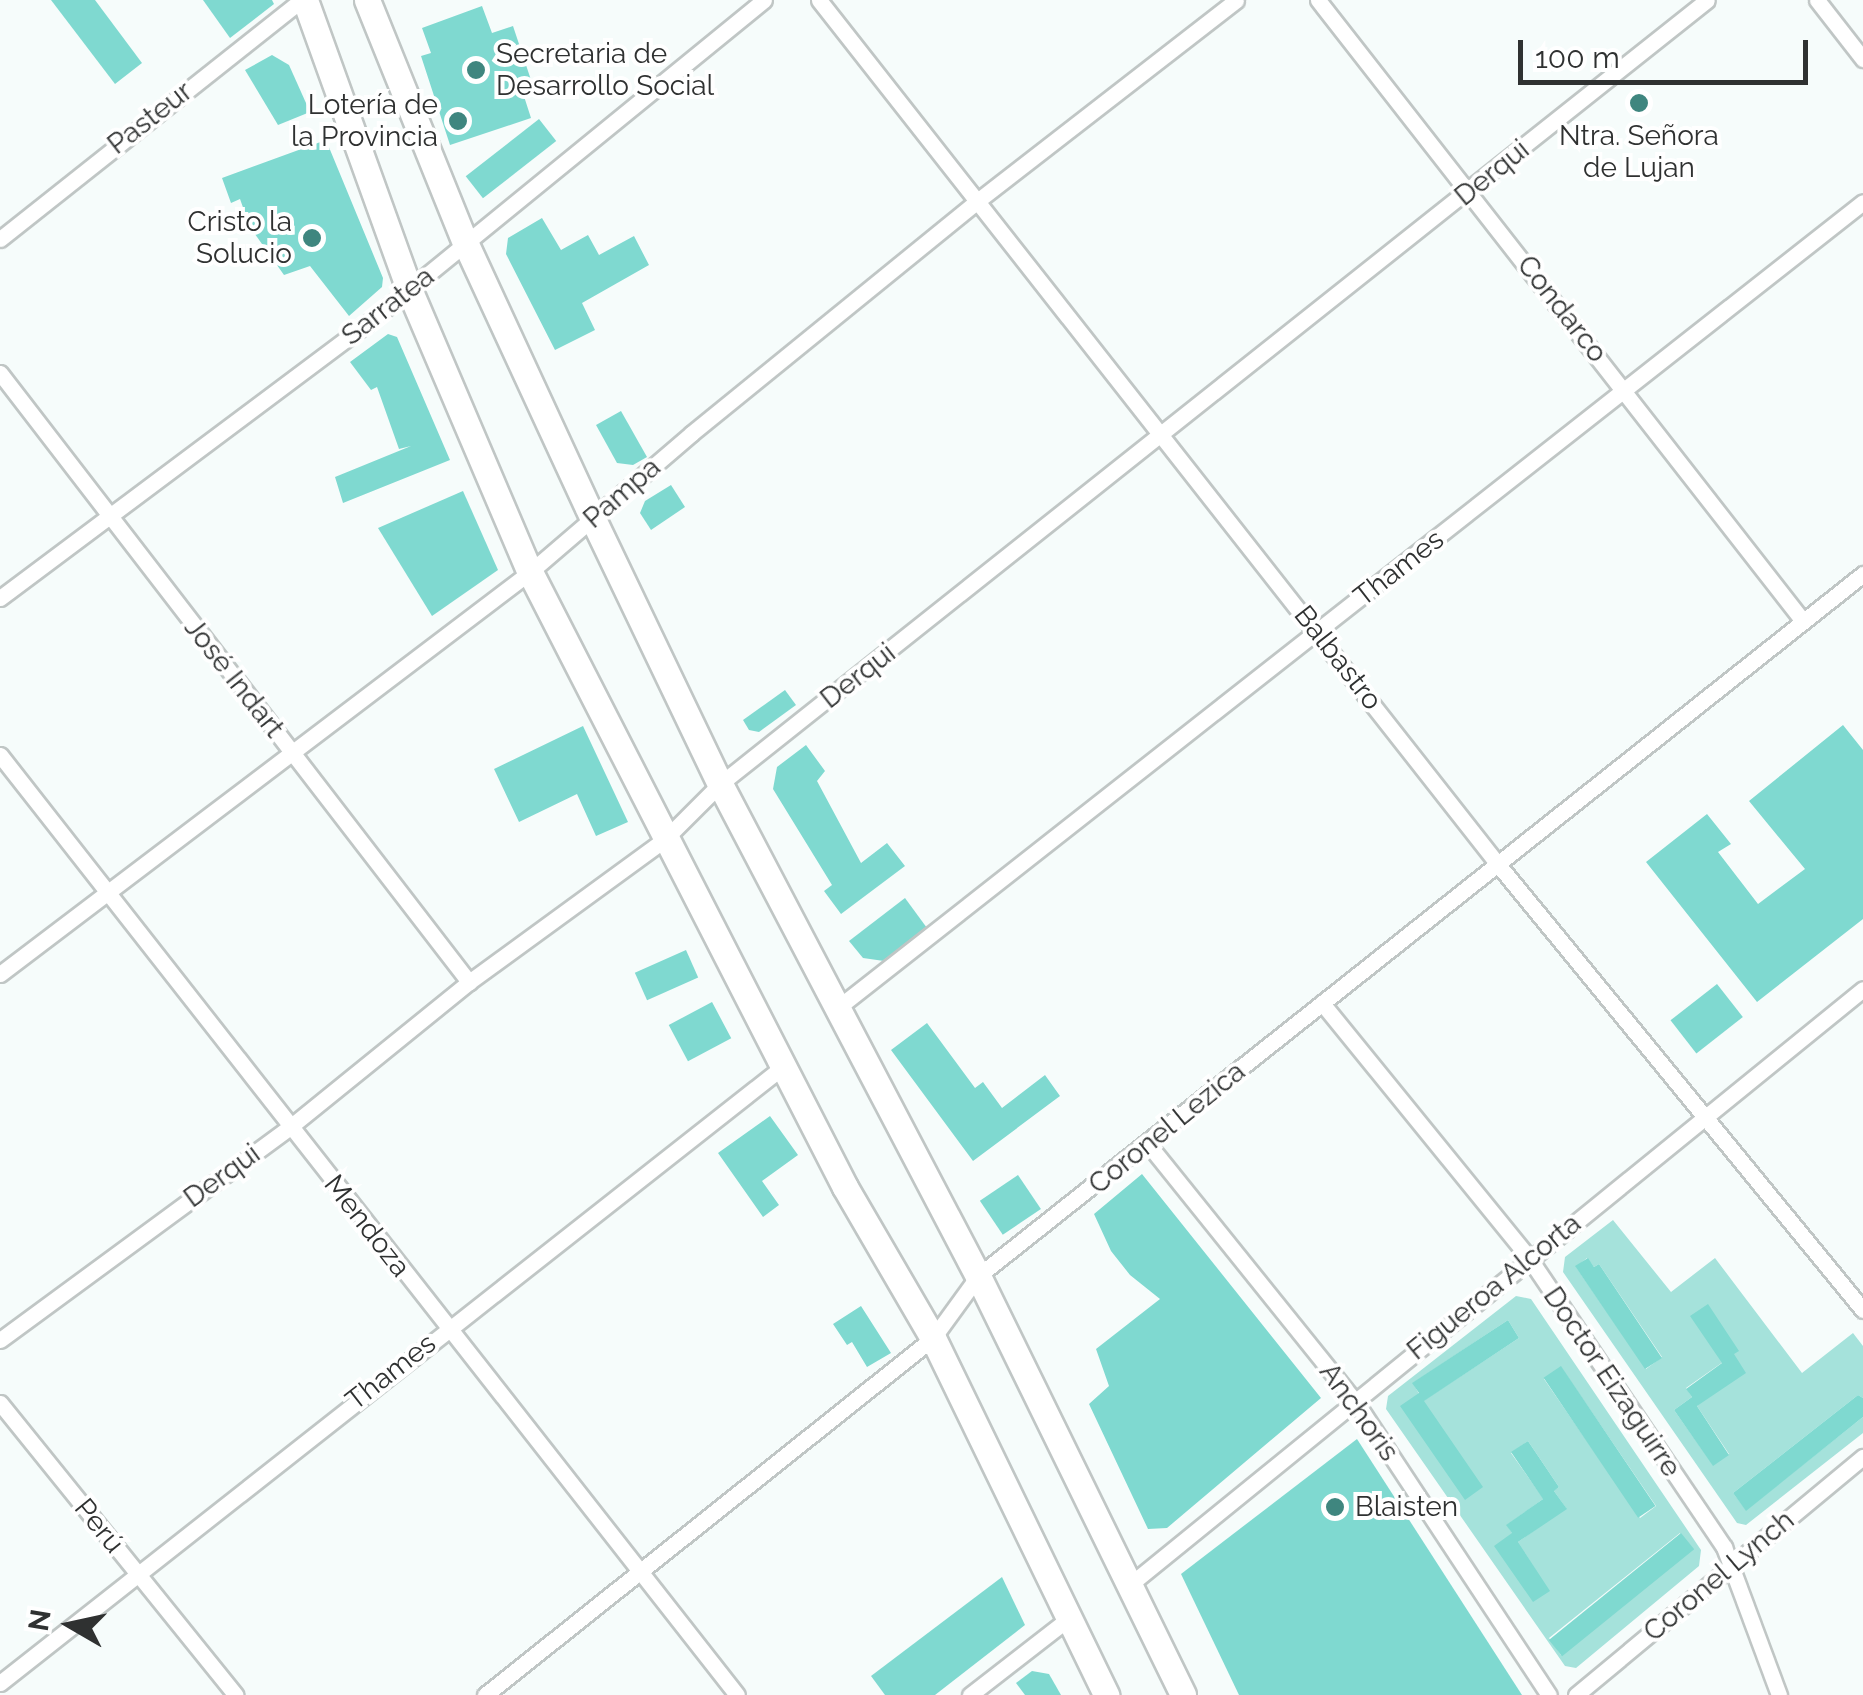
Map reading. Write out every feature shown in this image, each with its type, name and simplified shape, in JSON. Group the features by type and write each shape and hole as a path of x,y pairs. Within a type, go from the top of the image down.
{"highway":[{"path":"303,0 409,290 530,572 845,1187 933,1338 1106,1695"},
{"path":"367,0 465,242 720,784 840,1006 978,1276 1183,1695"}],"street":[{"name":"Pasteur","path":"0,238 303,0"},
{"name":"Sarratea","path":"0,598 409,290 764,0"},
{"name":"Balbastro","path":"819,0 1496,862 1863,1310"},
{"name":"Pampa","path":"0,974 530,572 976,202 1236,0"},
{"name":"Condarco","path":"1318,0 1804,621"},
{"name":"Derqui","path":"0,1340 290,1126 469,982 665,839 720,784 1163,436 1707,0"},
{"path":"1817,0 1863,59"},
{"name":"Thames","path":"840,1006 1863,202"},
{"name":"José Indart","path":"0,373 469,982"},
{"name":"Coronel Lezica","path":"485,1695 933,1338 978,1276 1148,1144 1496,862 1861,580"},
{"name":"Mendoza","path":"0,755 737,1695"},
{"name":"Figueroa Alcorta","path":"1127,1587 1863,989"},
{"name":"Doctor Eizaguirre","path":"1322,1002 1528,1258 1733,1564 1779,1695"},
{"name":"Thames","path":"0,1683 446,1328 785,1065"},
{"name":"Anchoris","path":"1148,1144 1355,1401 1549,1695"},
{"name":"Perú","path":"0,1403 236,1695"},
{"name":"Coronel Lynch","path":"1576,1695 1863,1458"},
{"path":"970,1695 1068,1619"}],"shaded area":[{"path":"1613,1220 1671,1292 1715,1258 1802,1373 1853,1333 1863,1346 1863,1398 1858,1395 1733,1493 1746,1510 1863,1417 1863,1433 1746,1525 1737,1523 1563,1272 1565,1257","holes":["1587,1258 1594,1267 1599,1264 1662,1357 1646,1369 1576,1267","1733,1355 1697,1406 1729,1454 1713,1465 1674,1410 1692,1397 1686,1388"]},
{"path":"1516,1296 1531,1299 1701,1550 1699,1566 1576,1668 1565,1666 1386,1409 1388,1396","holes":["1508,1320 1519,1338 1423,1401 1413,1383","1561,1367 1656,1506 1640,1518 1544,1379","1528,1441 1559,1487 1543,1498 1511,1453","1554,1491 1566,1508 1518,1542 1549,1591 1507,1525","1680,1533 1693,1549 1561,1655 1549,1638"]}],"building":[{"path":"51,0 95,0 142,63 115,84"},
{"path":"203,0 272,0 274,4 230,38"},
{"path":"482,6 492,33 513,26 532,83 521,87 531,118 450,145 421,56 431,53 422,28"},
{"path":"272,55 289,65 310,112 278,125 245,70"},
{"path":"539,119 556,141 483,198 466,176"},
{"path":"326,140 383,278 382,287 349,316 310,266 284,275 250,227 240,199 231,203 222,178"},
{"path":"542,218 561,250 588,235 599,255 634,236 649,265 582,303 595,330 555,350 506,254 508,238"},
{"path":"388,334 397,337 450,460 343,503 335,477 411,446 399,449 377,387 371,390 350,362"},
{"path":"621,411 647,457 633,465 617,463 596,425"},
{"path":"671,485 685,507 651,530 640,513 645,501"},
{"path":"463,491 498,570 432,616 378,528"},
{"path":"785,690 796,705 759,732 749,730 743,720"},
{"path":"1843,725 1863,750 1863,919 1757,1002 1646,862 1707,814 1731,844 1718,852 1758,904 1805,869 1749,801"},
{"path":"583,726 628,822 596,836 577,794 519,822 494,769"},
{"path":"806,745 825,771 817,781 861,863 887,843 905,866 841,914 824,891 832,885 773,789 777,767"},
{"path":"905,898 927,928 884,961 863,958 849,941"},
{"path":"686,950 698,977 647,1000 635,973"},
{"path":"1717,984 1743,1017 1696,1053 1671,1020"},
{"path":"712,1002 731,1038 688,1061 669,1025"},
{"path":"927,1023 975,1088 983,1082 1002,1108 1045,1075 1060,1096 973,1161 891,1050"},
{"path":"770,1116 798,1155 762,1181 779,1205 763,1217 718,1153"},
{"path":"1142,1174 1321,1398 1167,1528 1148,1529 1089,1404 1109,1386 1096,1349 1160,1299 1130,1275 1111,1251 1094,1214"},
{"path":"1018,1175 1041,1209 1003,1235 980,1201"},
{"path":"1588,1258 1594,1267 1599,1264 1662,1358 1645,1369 1575,1266"},
{"path":"1708,1304 1739,1351 1734,1354 1746,1373 1697,1406 1729,1455 1713,1466 1674,1410 1692,1397 1686,1389 1722,1363 1690,1316"},
{"path":"861,1306 891,1353 867,1367 852,1342 847,1345 833,1324"},
{"path":"1508,1320 1519,1338 1424,1401 1483,1487 1465,1500 1400,1406 1419,1393 1412,1383"},
{"path":"1561,1366 1656,1506 1638,1518 1544,1378"},
{"path":"1858,1395 1863,1398 1863,1417 1746,1511 1733,1493"},
{"name":"Blaisten","path":"1357,1439 1522,1695 1239,1695 1181,1574"},
{"path":"1528,1441 1559,1487 1554,1491 1567,1509 1518,1542 1550,1591 1533,1602 1494,1546 1512,1533 1506,1525 1543,1499 1511,1452"},
{"path":"1681,1533 1694,1549 1562,1656 1549,1640"},
{"path":"1002,1577 1025,1625 935,1695 885,1695 871,1676"},
{"path":"1032,1671 1049,1674 1061,1695 1025,1695 1016,1683"}],"place":[{"name":"Secretaria de Desarrollo Social","path":"476,70"},
{"name":"Ntra. Señora de Lujan","path":"1639,103"},
{"name":"Lotería de la Provincia","path":"458,121"},
{"name":"Cristo la Solucio","path":"312,238"},
{"name":"Blaisten","path":"1335,1507"}]}
